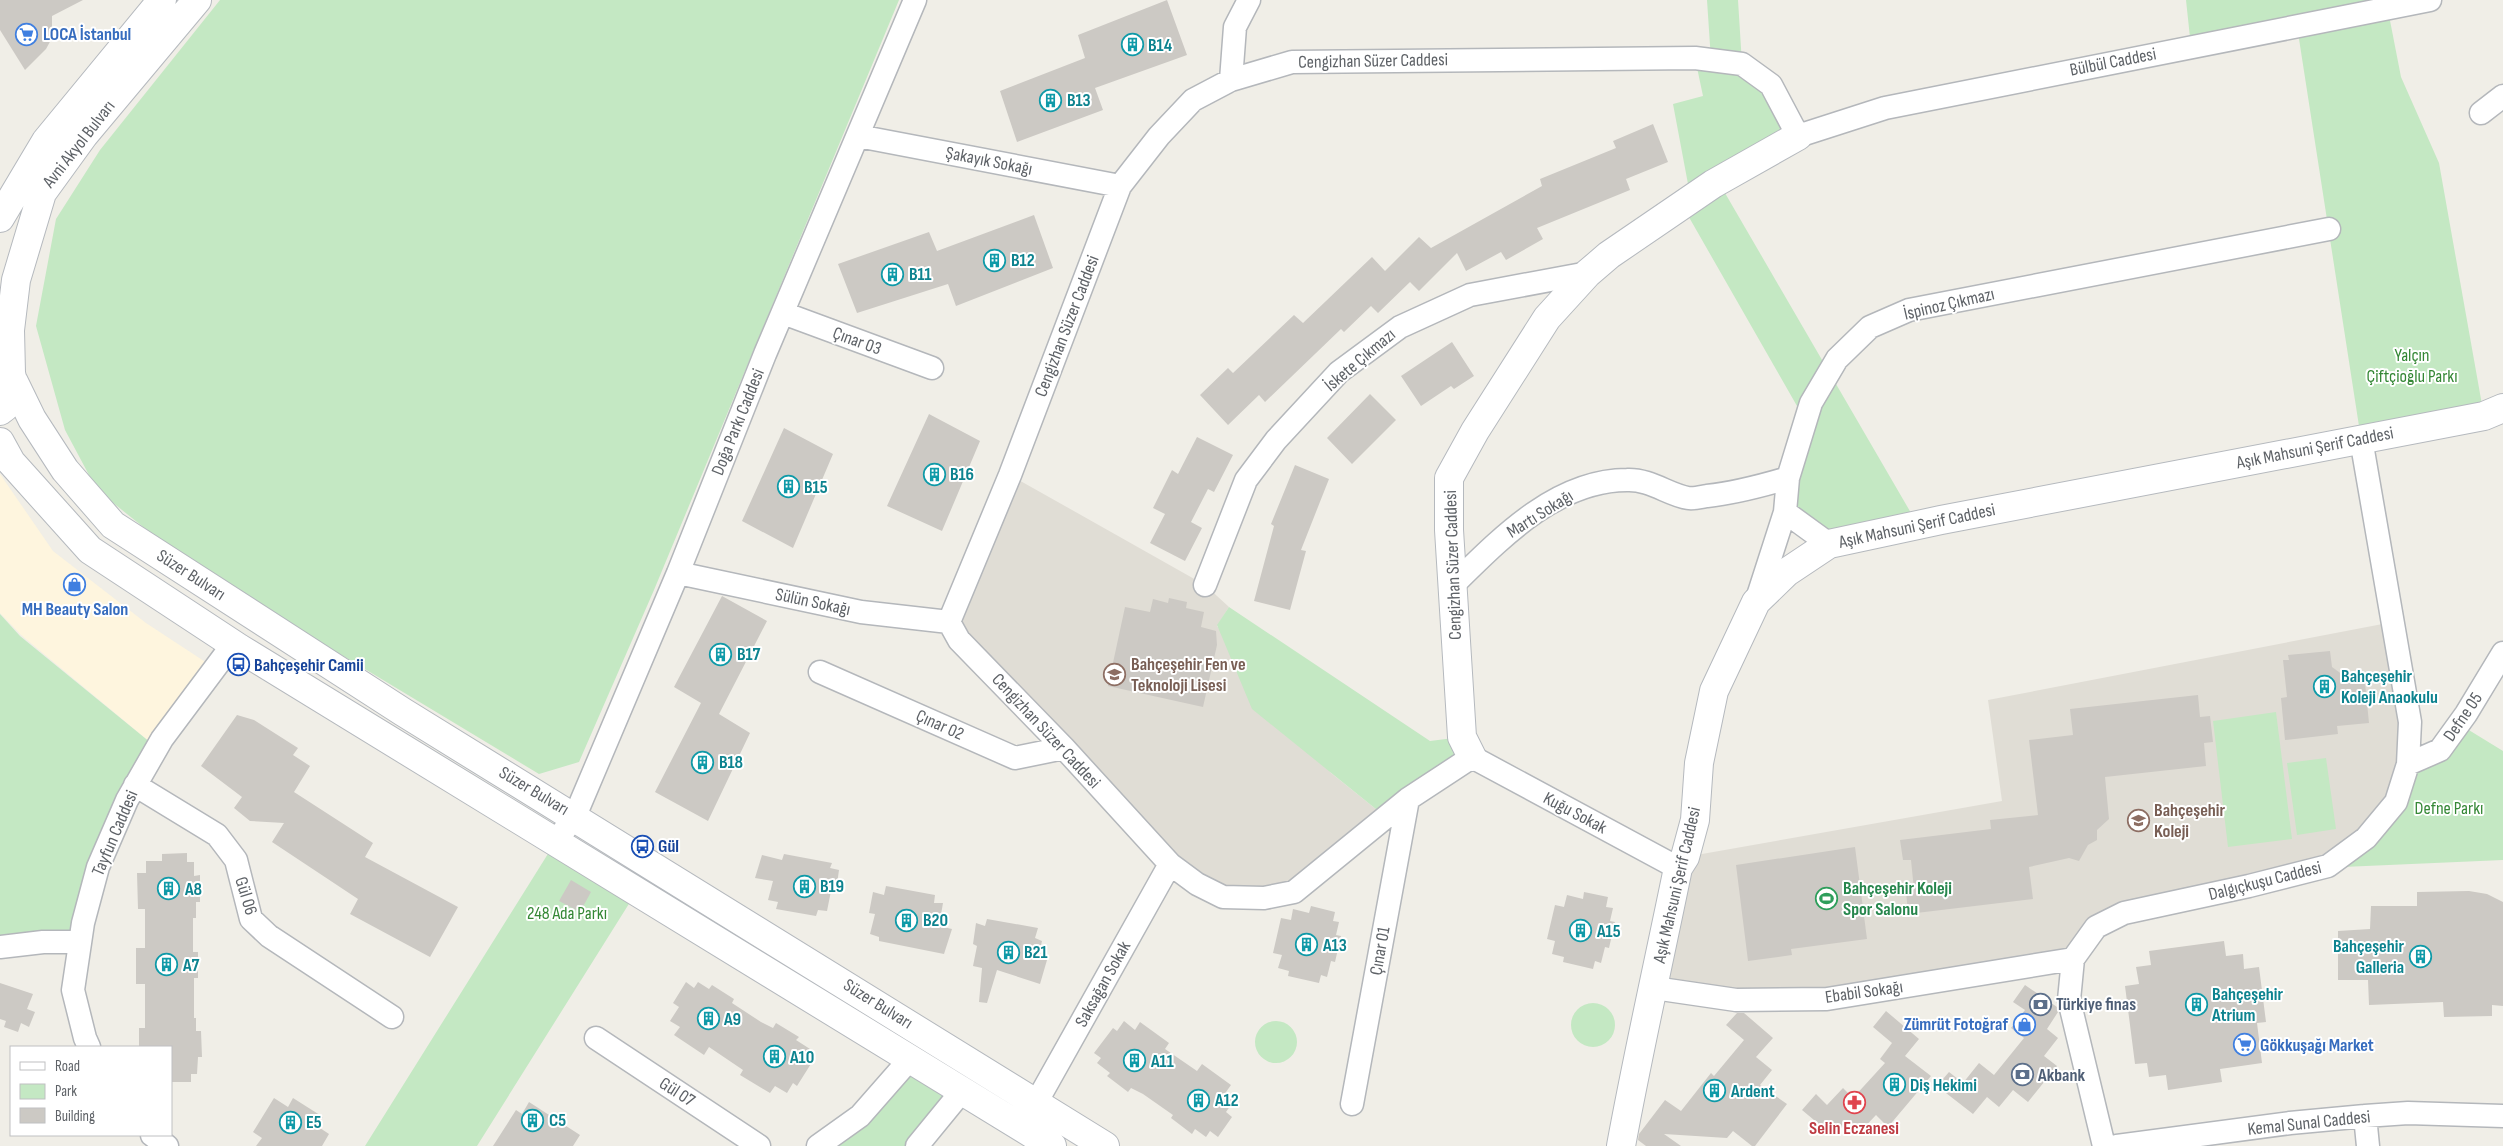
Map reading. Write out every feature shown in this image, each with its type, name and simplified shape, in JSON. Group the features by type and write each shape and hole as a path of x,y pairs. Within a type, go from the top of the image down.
{"main road":[{"name":"Avni Akyol Bulvarı","path":"0,218 46,141 162,0"},
{"name":"Avni Akyol Bulvarı","path":"8,372 10,330 16,280 42,193 84,135 197,0"},
{"name":"Cengizhan Süzer Caddesi","path":"1472,757 1462,737 1449,530 1449,478 1475,431 1546,318 1588,273 1609,256 1713,184 1798,136"},
{"path":"0,411 10,401 13,392 8,372"},
{"name":"Süzer Bulvarı","path":"8,372 32,419 66,470 113,525 403,712 1105,1146"},
{"name":"Aşık Mahsuni Şerif Caddesi","path":"1621,1146 1637,1058 1654,988 1678,868 1685,857 1695,820 1699,763 1714,691 1756,602 1788,572 1829,544 1941,520 2484,416 2503,408"},
{"name":"Süzer Bulvarı","path":"4,458 90,550 233,644 1052,1146"}],"street":[{"name":"Doğa Parkı Caddesi","path":"556,841 574,816 678,573 783,314 915,0"},
{"path":"1231,80 1235,27 1249,0"},
{"name":"Bülbül Caddesi","path":"1798,136 1884,108 2387,4 2430,0"},
{"name":"Cengizhan Süzer Caddesi","path":"1472,757 1408,799 1294,892 1264,898 1223,897 1197,884 1170,864 1064,748 959,640 949,622 1010,475 1120,186 1159,136 1193,100 1231,80 1292,62 1695,58 1742,64 1772,85 1798,136"},
{"path":"2481,113 2503,96"},
{"name":"Şakayık Sokağı","path":"858,136 1120,186"},
{"name":"İspinoz Çıkmazı","path":"1756,602 1785,512 1788,478 1811,403 1837,359 1870,327 1909,310 2329,230"},
{"name":"İskete Çıkmazı","path":"1205,585 1246,480 1276,440 1339,372 1400,327 1470,295 1588,273"},
{"name":"Çınar 03","path":"783,314 932,368"},
{"name":"Dalgıçkuşu Caddesi","path":"2073,959 2096,927 2124,912 2249,886 2328,866 2366,838 2396,802 2408,764 2410,722 2361,439"},
{"name":"Martı Sokağı","path":"1453,585 1507,532 1549,504 1589,485 1628,479 1659,486 1688,498 1738,493 1788,478"},
{"path":"1785,512 1829,544"},
{"name":"Sülün Sokağı","path":"678,573 861,612 949,622"},
{"name":"Tayfun Caddesi","path":"89,1046 73,990 83,923 98,867 135,785 162,738 233,644"},
{"name":"Defne 05","path":"2408,764 2440,750 2466,714 2503,653"},
{"name":"Çınar 02","path":"820,672 1014,758 1064,748"},
{"name":"Kuğu Sokak","path":"1472,757 1678,868"},
{"name":"Gül 06","path":"135,785 217,836 236,860 251,919 269,936 392,1017"},
{"name":"Çınar 01","path":"1352,1104 1408,799"},
{"name":"Saksağan Sokak","path":"1036,1103 1170,864"},
{"path":"0,947 43,942 80,942"},
{"path":"2073,959 2069,1000 2104,1146"},
{"name":"Ebabil Sokağı","path":"1654,988 1736,1000 1827,999 2073,959"},
{"name":"Gül 07","path":"596,1038 759,1146"},
{"path":"818,1146 860,1116 910,1059"},
{"path":"917,1146 962,1091"},
{"name":"Kemal Sunal Caddesi","path":"2117,1146 2290,1123 2365,1116 2408,1113 2503,1116"},
{"path":"2365,1116 2368,1146"}],"shaded area":[{"path":"0,474 53,551 146,623 210,665 151,743 21,635 0,613"},
{"name":"Bahçeşehir Fen ve Teknoloji Lisesi","path":"1010,475 1205,585 1229,607 1217,626 1331,773 1387,818 1294,892 1197,884 949,622"},
{"name":"Bahçeşehir Koleji","path":"2393,622 2410,722 2396,802 2328,866 2124,913 2073,959 1827,999 1654,988 1685,857 2002,801 1988,700"}],"green space":[{"path":"220,0 899,0 654,590 579,762 539,774 187,562 97,490 65,430 36,326 56,219 100,150"},
{"path":"1707,0 1738,0 1742,64 1798,136 1718,181 1918,525 1829,544 1785,512 1805,420 1682,205 1694,196 1688,184 1673,104 1703,96 1695,58 1711,60"},
{"name":"Yalçın Çiftçioğlu Parkı","path":"2186,0 2386,0 2401,77 2439,163 2484,416 2361,439 2297,26 2191,47"},
{"path":"1229,607 1430,741 1462,737 1472,757 1387,818 1252,709 1217,625"},
{"path":"0,614 20,636 151,743 72,932 0,943"},
{"path":"2276,712 2292,839 2228,847 2213,721"},
{"name":"Defne Parkı","path":"2459,724 2503,751 2503,860 2320,868 2366,838 2408,764"},
{"path":"2326,758 2336,829 2297,835 2287,763"},
{"name":"248 Ada Parkı","path":"556,841 637,891 477,1146 365,1146"},
{"path":"1589,1003 1597,1003 1609,1009 1615,1025 1609,1041 1597,1047 1589,1047 1577,1041 1571,1029 1571,1021 1577,1009"},
{"path":"1280,1021 1288,1024 1294,1030 1297,1042 1294,1054 1288,1060 1272,1063 1264,1060 1258,1054 1255,1038 1258,1030 1264,1024"},
{"path":"910,1059 962,1091 917,1146 818,1146"}],"building":[{"name":"LOCA İstanbul","path":"0,0 83,0 52,16 52,38 46,49 25,70 0,30"},
{"path":"1167,0 1187,55 1095,88 1103,110 1017,142 1000,91 1085,58 1078,35"},
{"path":"1653,124 1668,162 1626,179 1630,190 1537,228 1543,239 1506,260 1501,252 1466,271 1457,253 1419,291 1410,282 1378,313 1371,306 1344,332 1341,329 1265,402 1259,395 1228,425 1200,395 1228,368 1233,373 1294,315 1303,323 1372,257 1385,271 1419,237 1431,248 1542,186 1540,179 1616,148 1613,141"},
{"path":"1034,215 1053,268 956,306 948,284 857,313 838,264 929,232 937,251"},
{"path":"1452,342 1474,376 1454,389 1451,386 1421,406 1401,376"},
{"path":"1370,394 1396,420 1352,464 1327,438"},
{"name":"B16","path":"929,414 980,441 942,531 887,506"},
{"name":"B15","path":"784,428 833,454 793,548 742,521"},
{"path":"1197,437 1233,455 1214,492 1208,489 1191,522 1202,528 1185,561 1150,543 1165,514 1153,508 1172,470 1178,474"},
{"path":"1295,465 1329,479 1301,550 1306,551 1290,610 1254,601 1274,526 1271,524"},
{"path":"722,596 767,621 719,714 750,733 708,821 655,792 701,703 674,687"},
{"name":"Bahçeşehir Fen ve Teknoloji Lisesi","path":"1169,598 1187,602 1186,608 1204,612 1201,627 1216,631 1217,645 1203,707 1108,686 1125,607 1150,612 1153,599 1168,603"},
{"name":"Bahçeşehir Koleji Anaokulu","path":"2330,651 2332,667 2343,675 2364,673 2369,723 2337,726 2338,734 2285,740 2281,698 2287,697 2283,660 2289,660 2288,655"},
{"name":"Bahçeşehir Koleji","path":"2198,695 2200,717 2210,716 2213,742 2204,743 2206,766 2105,777 2109,819 2097,830 2097,840 2088,845 2079,861 2069,858 2029,867 2033,899 1908,914 1906,891 1914,890 1911,860 1903,860 1900,840 1991,829 1990,820 2038,815 2029,740 2073,735 2070,709"},
{"path":"237,715 254,720 298,748 293,755 310,766 294,792 373,843 365,857 458,907 430,957 350,914 358,899 272,842 284,823 250,821 234,808 242,797 201,766"},
{"path":"1855,847 1867,939 1791,949 1792,955 1748,961 1736,865"},
{"path":"187,853 187,862 194,862 194,876 200,875 200,902 196,902 196,918 193,918 193,952 198,952 198,978 194,978 194,1018 196,1018 196,1031 201,1031 202,1057 198,1057 197,1074 191,1074 191,1082 172,1082 172,1046 139,1046 139,1028 145,1028 145,984 136,984 136,948 145,948 145,909 138,909 137,873 146,873 146,861 162,861 162,854"},
{"name":"B19","path":"784,854 832,863 830,868 839,870 836,891 831,891 827,911 818,910 816,916 776,909 778,902 768,900 773,881 755,878 762,855 782,860"},
{"path":"571,880 591,892 580,912 559,901"},
{"name":"B20","path":"886,886 935,895 934,903 943,903 939,926 952,929 944,954 879,941 879,937 870,934 875,914 869,913 873,892 884,895"},
{"name":"Bahçeşehir Galleria","path":"2469,891 2487,894 2503,902 2503,1006 2492,1005 2492,1016 2444,1017 2443,1002 2369,1005 2368,980 2338,980 2338,931 2370,929 2371,906 2417,906 2417,892"},
{"name":"A15","path":"1584,892 1608,897 1606,907 1613,908 1610,921 1615,922 1609,948 1605,947 1601,963 1595,961 1593,969 1563,962 1564,957 1552,954 1555,941 1547,939 1555,905 1564,907 1567,895 1583,899"},
{"name":"A13","path":"1311,906 1335,912 1333,921 1339,922 1336,935 1341,936 1335,962 1331,961 1327,977 1321,975 1319,983 1288,976 1289,971 1278,968 1282,955 1273,953 1281,918 1291,920 1293,909 1309,913"},
{"name":"B21","path":"987,919 1038,928 1035,938 1042,941 1038,958 1047,960 1040,984 997,970 987,1003 979,1002 982,968 973,966 977,946 973,944 976,923 985,926"},
{"name":"Bahçeşehir Atrium","path":"2224,941 2226,956 2243,954 2244,969 2259,967 2266,1022 2257,1023 2262,1063 2220,1069 2222,1082 2168,1090 2166,1075 2149,1077 2147,1063 2135,1064 2125,986 2139,984 2136,967 2151,965 2149,951"},
{"path":"686,982 694,988 698,982 709,989 712,985 734,999 732,1003 761,1022 773,1028 776,1023 799,1037 796,1040 810,1049 807,1055 814,1059 797,1086 793,1083 787,1093 775,1086 770,1093 740,1075 743,1070 709,1047 704,1055 674,1035 680,1027 670,1021 679,1007 673,1003"},
{"path":"0,983 33,994 27,1009 35,1012 29,1027 21,1023 18,1032 4,1027 6,1021 0,1019"},
{"path":"2025,985 2057,1007 2058,1012 2047,1029 2058,1038 2044,1056 2057,1066 2028,1102 2013,1090 1999,1107 1987,1097 1973,1114 1937,1086 1949,1072 1963,1083 1979,1063 1994,1075 2024,1038 2011,1028 2025,1010 2013,1002"},
{"path":"1886,1011 1919,1039 1905,1056 1931,1076 1888,1127 1876,1115 1860,1132 1849,1122 1832,1135 1802,1110 1816,1094 1827,1105 1843,1088 1853,1098 1885,1063 1880,1059 1892,1043 1873,1027"},
{"path":"1737,1013 1744,1013 1773,1038 1756,1057 1772,1070 1760,1085 1787,1104 1755,1146 1752,1146 1733,1131 1727,1138 1664,1134 1681,1146 1646,1146 1638,1140 1639,1134 1665,1100 1681,1111 1711,1073 1714,1076 1744,1040 1726,1025"},
{"path":"1124,1021 1135,1030 1140,1022 1169,1043 1165,1049 1197,1071 1202,1064 1231,1085 1226,1092 1235,1099 1226,1112 1232,1117 1218,1137 1210,1131 1206,1137 1195,1129 1192,1134 1171,1118 1173,1115 1143,1094 1131,1088 1128,1092 1107,1076 1110,1073 1097,1063 1101,1058 1094,1053 1113,1028 1117,1031"},
{"name":"E5","path":"274,1098 288,1107 293,1098 323,1117 317,1126 329,1134 322,1146 256,1146 262,1138 253,1132"},
{"name":"C5","path":"529,1102 580,1135 573,1146 493,1146 516,1110 522,1114"}],"place":[{"name":"LOCA İstanbul","path":"27,34"},
{"name":"B14","path":"1132,45"},
{"name":"B13","path":"1051,100"},
{"name":"B12","path":"995,260"},
{"name":"B11","path":"893,274"},
{"name":"B16","path":"934,474"},
{"name":"B15","path":"788,487"},
{"name":"MH Beauty Salon","path":"75,584"},
{"name":"B17","path":"721,654"},
{"name":"Bahçeşehir Camii","path":"238,665"},
{"name":"Bahçeşehir Fen ve Teknoloji Lisesi","path":"1115,674"},
{"name":"Bahçeşehir Koleji Anaokulu","path":"2325,686"},
{"name":"B18","path":"703,762"},
{"name":"Bahçeşehir Koleji","path":"2138,820"},
{"name":"Gül","path":"642,846"},
{"name":"B19","path":"804,886"},
{"name":"A8","path":"169,889"},
{"name":"Bahçeşehir Koleji Spor Salonu","path":"1827,898"},
{"name":"B20","path":"907,920"},
{"name":"A15","path":"1581,931"},
{"name":"A13","path":"1307,945"},
{"name":"B21","path":"1008,952"},
{"name":"Bahçeşehir Galleria","path":"2420,956"},
{"name":"A7","path":"167,965"},
{"name":"Türkiye finas","path":"2040,1004"},
{"name":"Bahçeşehir Atrium","path":"2196,1004"},
{"name":"A9","path":"708,1019"},
{"name":"Zümrüt Fotoğraf","path":"2024,1024"},
{"name":"Gökkuşağı Market","path":"2244,1045"},
{"name":"A10","path":"774,1057"},
{"name":"A11","path":"1135,1061"},
{"name":"Akbank","path":"2022,1075"},
{"name":"Diş Hekimi","path":"1894,1085"},
{"name":"Ardent","path":"1715,1091"},
{"name":"A12","path":"1199,1100"},
{"name":"Selin Eczanesi","path":"1854,1103"},
{"name":"C5","path":"533,1120"},
{"name":"E5","path":"290,1122"}]}
